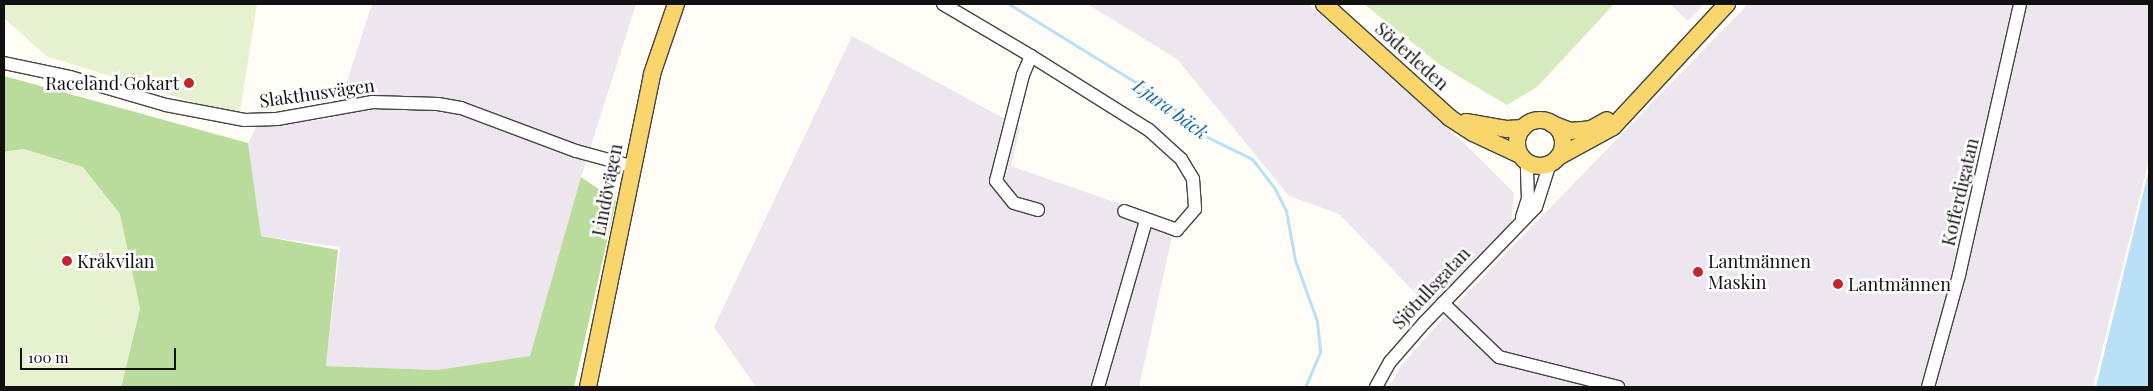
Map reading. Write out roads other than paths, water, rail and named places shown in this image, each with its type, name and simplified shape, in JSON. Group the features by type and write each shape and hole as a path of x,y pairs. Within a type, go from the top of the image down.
{"main road":[{"name":"Lindövägen","path":"588,387 631,166 652,74 676,4"},
{"name":"Söderleden","path":"1324,4 1450,118 1473,133 1524,159"},
{"path":"1627,110 1591,129 1570,131 1537,120 1522,128 1517,141 1524,159 1555,160 1613,127 1728,4"},
{"name":"Söderleden","path":"1450,118 1478,126 1522,128"},
{"path":"1552,124 1561,135 1555,160"}],"street":[{"path":"943,4 1031,56 1149,130 1181,159 1193,178 1195,209 1177,230 1146,221 1124,211"},
{"name":"Kofferdigatan","path":"1928,387 1959,274 2020,4"},
{"path":"1031,56 1023,75 996,182 1014,203 1038,210"},
{"name":"Slakthusvägen","path":"4,63 70,77 166,105 245,120 277,118 372,102 438,104 462,108 576,151 631,166"},
{"name":"Sjötullsgatan","path":"1521,220 1528,199 1524,159"},
{"name":"Sjötullsgatan","path":"1376,387 1390,362 1521,220 1536,207 1555,160"},
{"path":"1098,387 1146,221"},
{"path":"1443,303 1499,357 1618,387"}],"water":[{"path":"2149,169 2149,387 2096,387"}],"waterway":[{"name":"Ljura bäck","path":"1009,4 1166,101 1199,133 1252,159 1274,187 1286,211 1295,260 1317,321 1320,352 1305,387"}],"place":[{"name":"Raceland Gokart","path":"189,83"},
{"name":"Kråkvilan","path":"67,261"},
{"name":"Lantmännen Maskin","path":"1698,272"},
{"name":"Lantmännen","path":"1838,284"}]}
